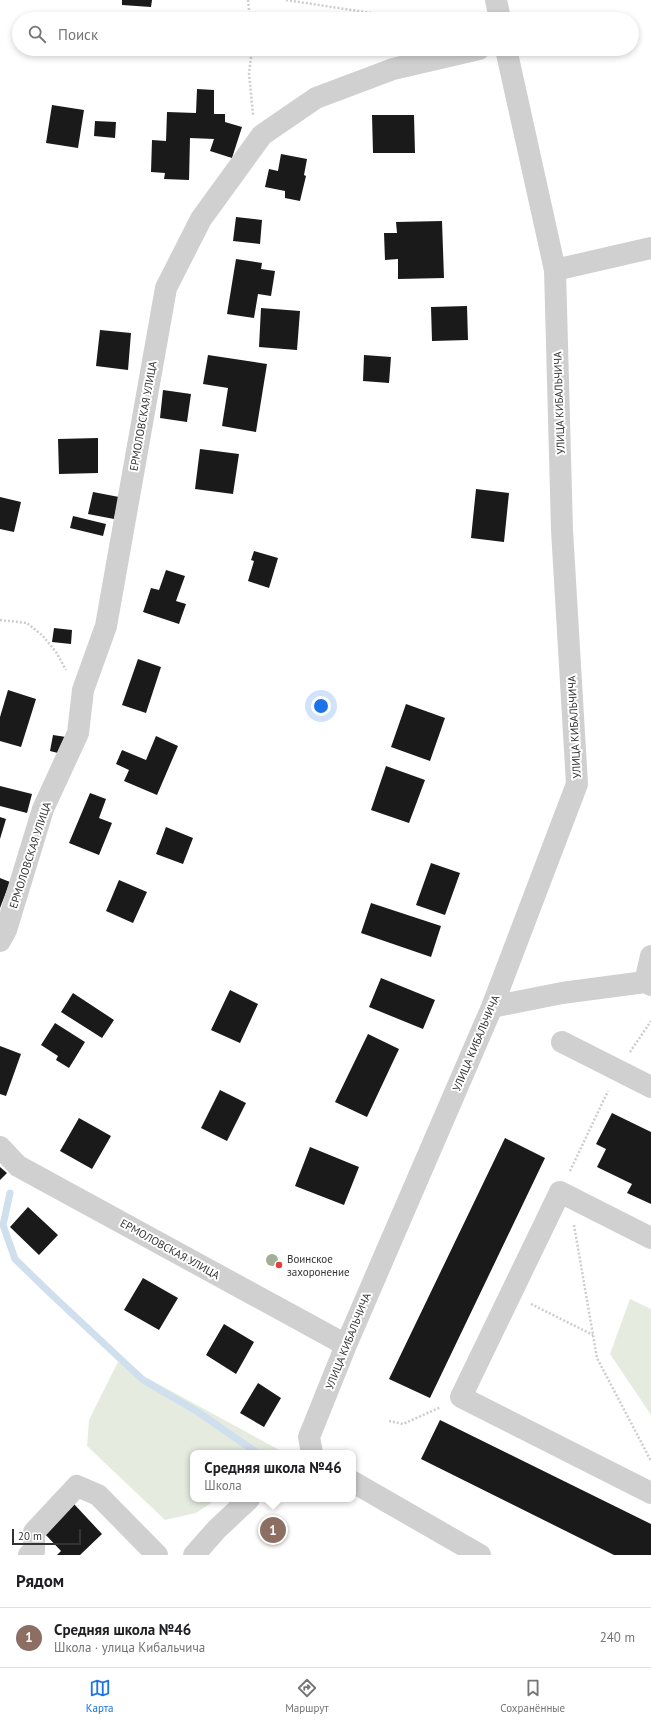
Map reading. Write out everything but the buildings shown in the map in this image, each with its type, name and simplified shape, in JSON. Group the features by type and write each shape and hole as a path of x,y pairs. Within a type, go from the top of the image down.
{"street":[{"path":"496,0 499,12"},
{"name":"ЕРМОЛОВСКАЯ УЛИЦА","path":"0,941 6,930 43,809 78,734 83,690 106,626 166,288 201,219 262,135 316,98 394,69 449,56"},
{"name":"УЛИЦА КИБАЛЬЧИЧА","path":"312,1450 310,1437 346,1345 492,1007 577,784 562,530 555,270 508,56"},
{"path":"555,270 651,248"},
{"path":"492,1007 562,993 648,983 651,956"},
{"path":"562,1042 651,1087"},
{"name":"ЕРМОЛОВСКАЯ УЛИЦА","path":"0,1147 18,1166 346,1345"},
{"path":"651,1238 560,1192 461,1397 651,1493"},
{"path":"356,1484 480,1555"},
{"path":"29,1555 34,1551 34,1532 77,1486 98,1495 157,1555"},
{"path":"194,1555 217,1529 246,1502"}],"path":[{"path":"248,0 249,12"},
{"path":"286,0 365,12"},
{"path":"251,56 250,72 253,114 262,135"},
{"path":"0,620 27,623 38,632 56,652 65,668 83,690"},
{"path":"511,1293 593,1335"},
{"path":"390,1421 402,1424 461,1397"}],"shaded area":[{"path":"630,1299 651,1309 651,1415 610,1354"},
{"path":"118,1362 279,1450 190,1450 190,1502 212,1502 196,1513 165,1520 87,1446 89,1420"}],"waterway":[{"path":"10,1193 3,1225 15,1259 143,1380 198,1412 253,1450"}],"place":[{"name":"Воинское захоронение","path":"279,1265"},
{"name":"Средняя школа №46","path":"273,1530"}]}
